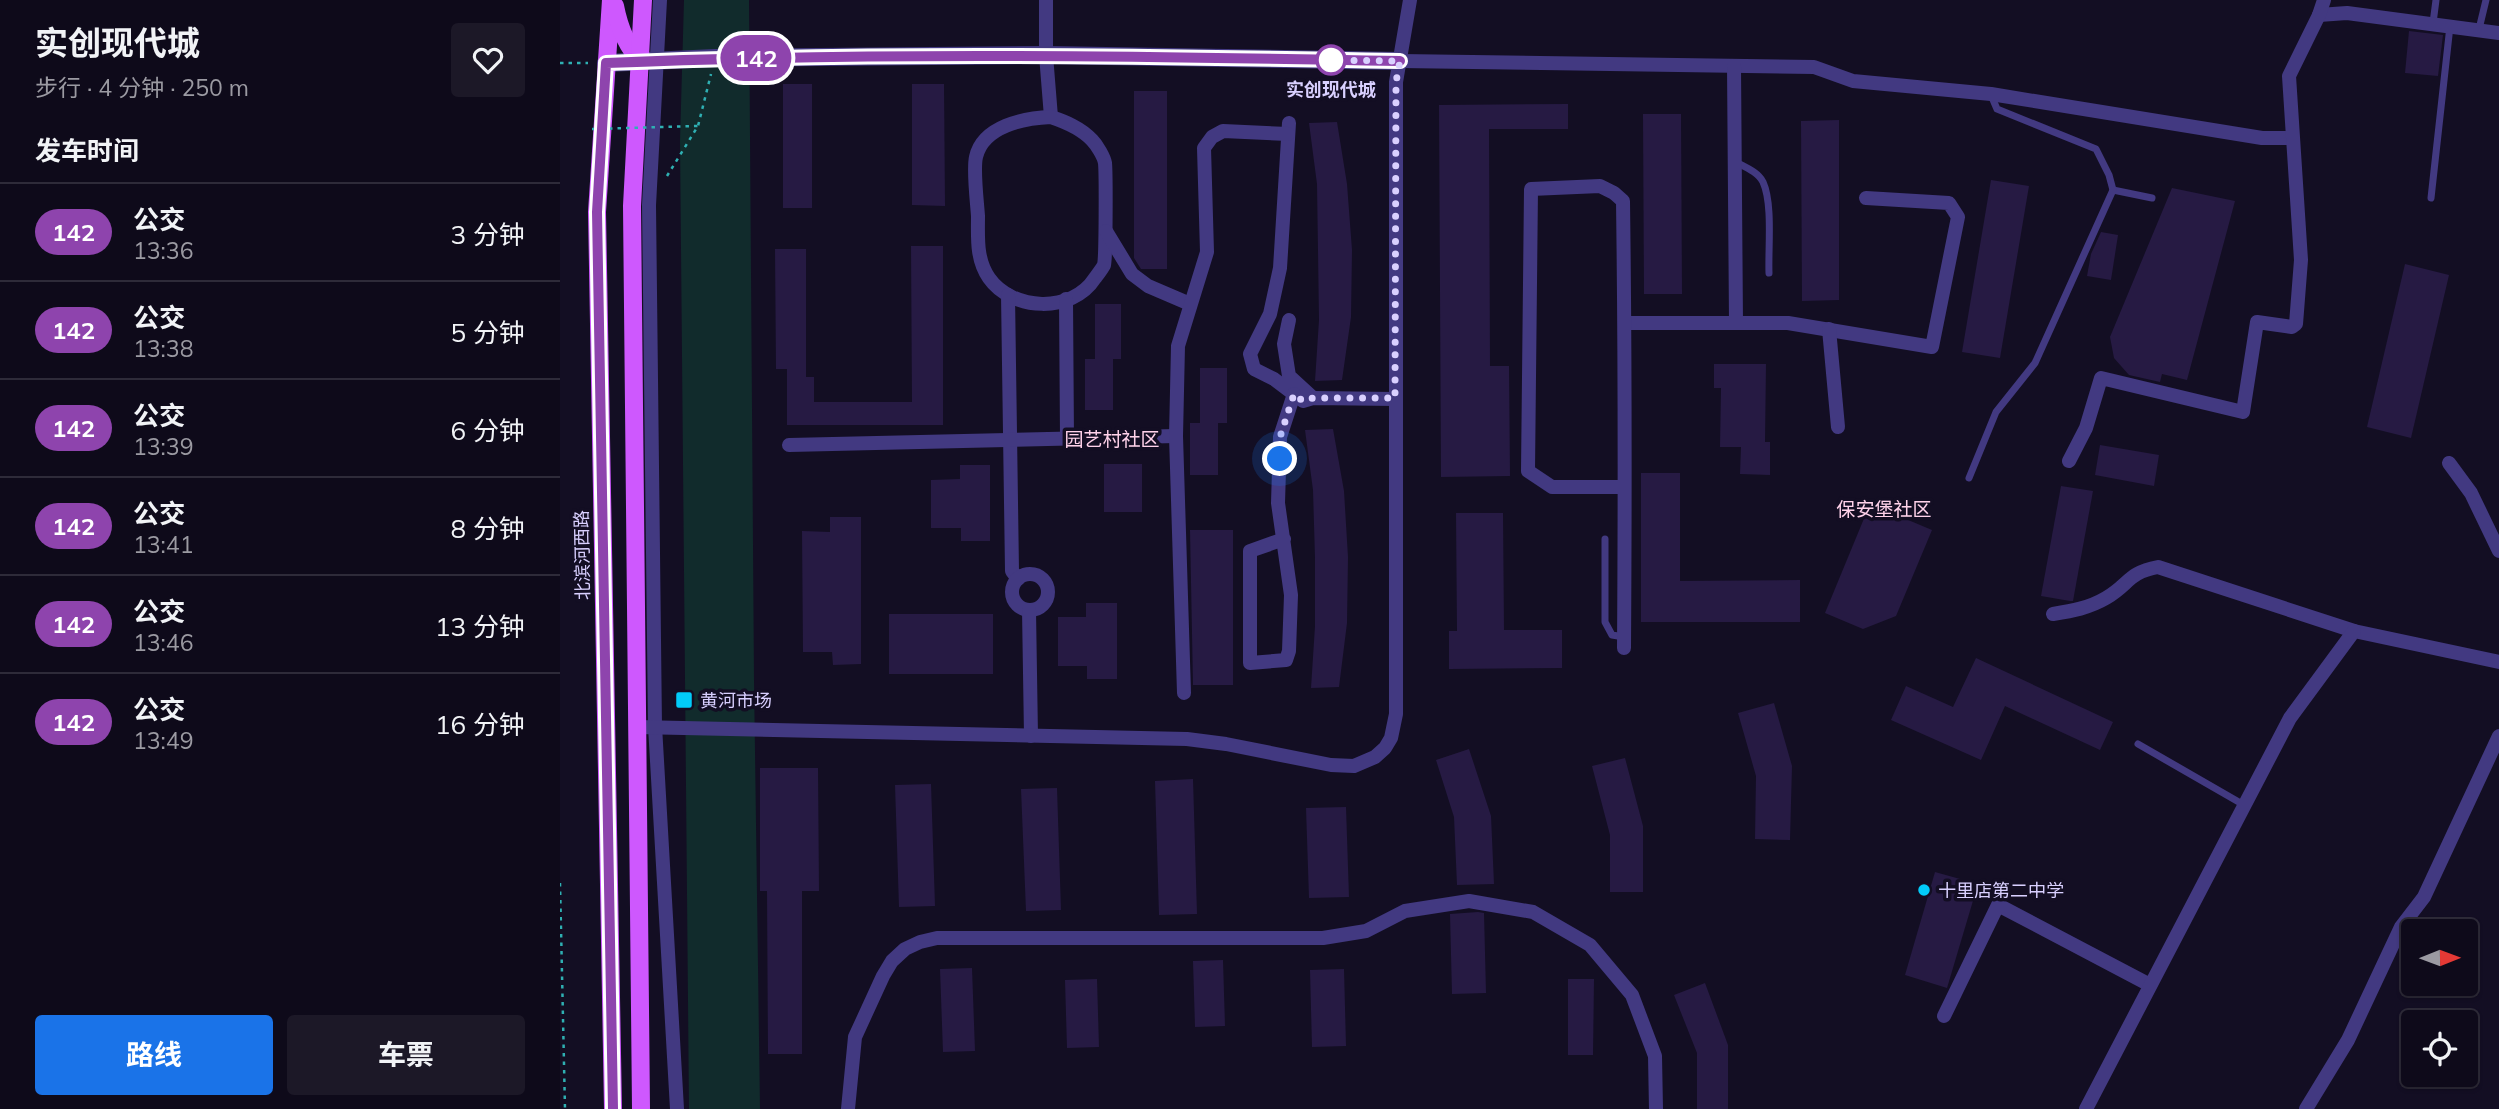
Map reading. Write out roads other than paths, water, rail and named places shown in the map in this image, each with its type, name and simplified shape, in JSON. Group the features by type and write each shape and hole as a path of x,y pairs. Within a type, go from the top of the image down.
{"main road":[{"path":"612,0 630,50 650,61"},
{"name":"北滨河西路","path":"612,0 597,212 612,1109"},
{"path":"641,1109 646,726 632,206 650,61 643,0"}],"street":[{"path":"660,0 650,61 646,726 677,1109"},
{"path":"1046,0 1046,55 1051,117"},
{"path":"646,726 1205,740 1342,766 1354,766 1375,757 1391,738 1396,714 1396,82 1410,0"},
{"path":"2069,461 2086,428 2101,378 2244,412 2257,322 2292,327 2296,324 2301,260 2289,76 2324,0"},
{"path":"2319,15 2347,13 2499,33"},
{"path":"606,63 715,58 1046,55 1814,67 1853,81 1991,94 2262,138 2292,138"},
{"path":"1734,66 1736,323"},
{"path":"1026,117 1051,117 1073,125 1092,140 1105,161 1105,263 1092,283 1074,297 1052,304 1029,303 1008,295 990,280 979,260 976,157 985,142 1003,126 1026,117"},
{"path":"1184,693 1176,436 1178,346 1207,252 1204,148 1212,137 1223,131 1288,128 1280,268 1269,314 1250,354 1254,369 1274,379 1303,401 1313,398 1395,398"},
{"path":"1624,487 1552,487 1528,471 1531,189 1600,186 1623,201 1625,323 1624,643"},
{"path":"1625,323 1788,323 1932,347 1958,217 1949,203 1867,198"},
{"path":"1105,230 1132,274 1148,286 1190,304"},
{"path":"1008,295 1012,571 1018,579"},
{"path":"1066,299 1067,439"},
{"path":"1289,320 1284,344 1289,376 1313,398"},
{"path":"1829,329 1838,426"},
{"path":"1284,539 1250,551 1250,663 1286,660 1289,651 1291,595 1284,539 1278,503 1280,437 1294,394"},
{"path":"789,445 1176,436"},
{"path":"2449,463 2471,493 2499,551"},
{"path":"2053,614 2078,611 2108,597 2138,571 2158,567 2354,631 2499,662"},
{"path":"1031,574 1043,580 1048,593 1042,606 1029,610 1017,605 1012,592 1018,579 1031,574"},
{"path":"1029,610 1031,736"},
{"path":"2086,1109 2290,718 2354,631"},
{"path":"2306,1109 2348,1040 2402,928 2424,897 2499,736"},
{"path":"848,1109 855,1037 892,961 905,949 920,942 937,938 1323,938 1366,931 1405,911 1469,901 1533,912 1590,945 1632,995 1655,1056 1656,1109"},
{"path":"1944,1016 1998,905 2150,985"}],"lane":[{"path":"2433,23 2436,0"},
{"path":"2479,29 2486,0"},
{"path":"2431,198 2450,25"},
{"path":"1969,478 1996,412 2035,363 2113,190 2096,149 1997,109 1991,94"},
{"path":"1735,162 1756,174 1763,182 1768,200 1769,273"},
{"path":"2113,190 2152,198"},
{"path":"1605,539 1605,622 1612,635 1624,643"},
{"path":"2138,744 2244,806"}],"place":[{"name":"实创现代城","path":"1331,60"},
{"name":"黄河市场","path":"684,700"},
{"name":"十里店第二中学","path":"1924,890"}],"district":[{"name":"园艺村社区","path":"1112,439"},
{"name":"保安堡社区","path":"1884,509"}]}
